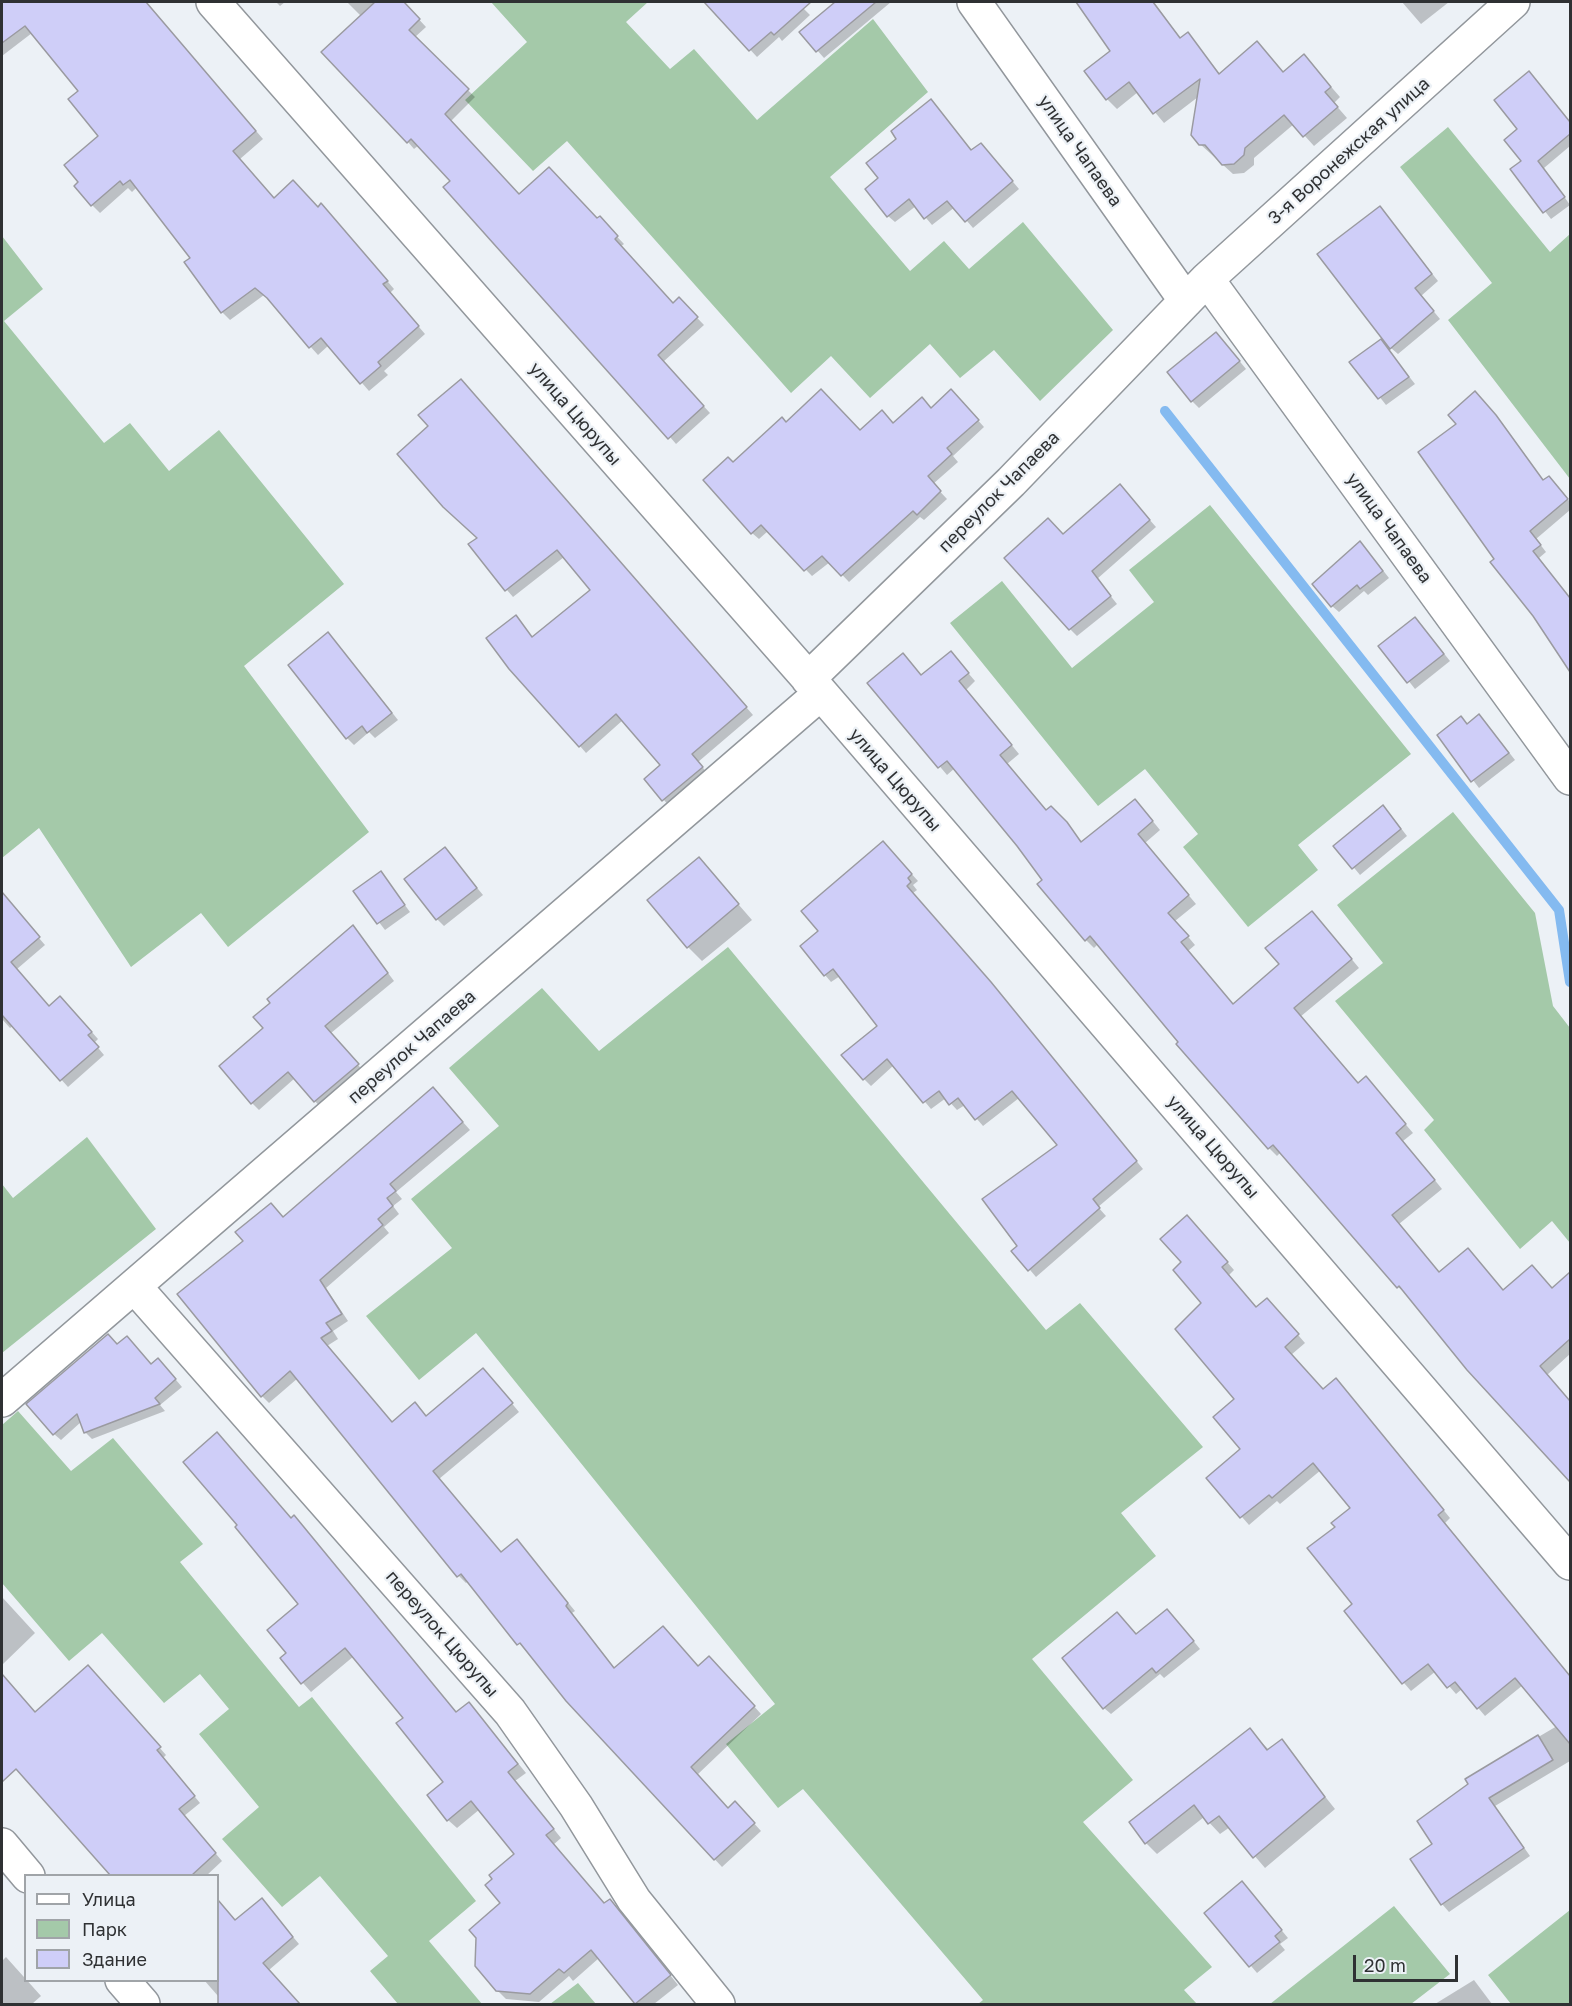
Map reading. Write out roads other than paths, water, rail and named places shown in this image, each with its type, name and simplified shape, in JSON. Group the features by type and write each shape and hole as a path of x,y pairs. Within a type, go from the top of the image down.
{"street":[{"name":"улица Цюрупы","path":"213,2 814,686 1570,1563"},
{"name":"улица Чапаева","path":"974,2 1570,776"},
{"name":"3-я Воронежская улица","path":"1197,290 1514,2"},
{"name":"переулок Чапаева","path":"2,1400 135,1287 814,686 1197,290"},
{"name":"переулок Цюрупы","path":"135,1287 510,1712 576,1806 634,1900 718,2004"},
{"path":"2,1845 27,1874"},
{"path":"124,1982 143,2004"}],"waterway":[{"path":"1165,411 1559,910 1570,982"}]}
